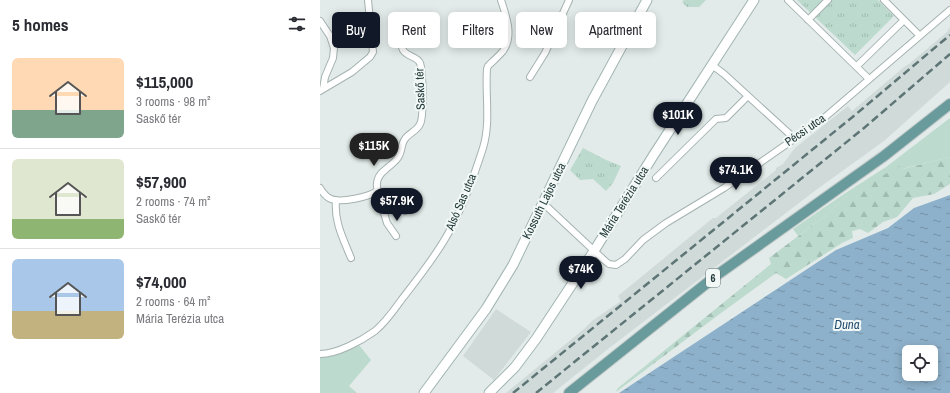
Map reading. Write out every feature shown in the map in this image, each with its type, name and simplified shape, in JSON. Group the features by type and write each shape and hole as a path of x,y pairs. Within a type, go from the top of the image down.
{"main road":[{"name":"Kossuth Lajos utca","path":"424,393 465,339 498,291 513,265 592,101 647,0"},
{"name":"Mária Terézia utca","path":"489,393 507,376 529,350 754,0"},
{"name":"6","path":"569,393 717,275 884,156 950,104"}],"street":[{"path":"322,90 352,72 370,57 373,52 368,0"},
{"name":"Alsó Sas utca","path":"320,354 340,350 381,325 434,256 450,231 483,147 487,125 487,69 508,44 509,35 502,0"},
{"path":"530,77 545,53 569,0"},
{"path":"788,0 869,79"},
{"path":"808,20 828,0"},
{"path":"884,0 920,36"},
{"name":"Pécsi utca","path":"543,203 609,264 616,265 620,263 643,240 666,223 724,188 824,118 950,10"},
{"path":"857,66 904,20"},
{"path":"320,21 330,36 334,48 333,58 324,77 322,90"},
{"name":"Saskő tér","path":"377,191 378,178 382,172 399,158 404,140 417,129 421,123 422,82 420,62 406,54 403,48"},
{"path":"712,65 794,138"},
{"path":"656,178 716,119 726,118 748,96"},
{"path":"320,188 329,198 336,200 370,196 377,191 389,208"},
{"path":"336,200 335,211 337,223 351,258"},
{"path":"396,236 386,223 384,213 389,208 395,206 406,211"}],"shaded area":[{"path":"950,27 950,82 884,141 816,190 608,349 553,393 506,393 592,321 621,301 618,296 713,218 716,218 776,170 776,168 783,164 795,148 848,106 852,111 947,32"},
{"path":"496,309 531,332 494,380 463,356"}],"green space":[{"path":"684,0 706,0 699,7 687,7 682,2"},
{"path":"797,0 878,0 894,16 855,55"},
{"path":"950,118 950,157 902,169 846,197 825,216 798,236 793,229 886,167"},
{"path":"583,148 621,166 613,183 606,191 593,179 580,180 570,170"},
{"path":"950,157 950,184 934,194 913,198 897,217 883,222 868,233 860,229 852,231 853,238 842,243 786,279 776,273 616,392 618,388 771,264 769,258 825,216 846,197 899,166 903,169"},
{"path":"359,345 371,360 349,386 357,393 320,393 320,356 337,354"}],"water":[{"name":"Duna","path":"950,195 950,393 619,393 836,250 888,228 914,208"}],"railway":[{"path":"513,393 855,115 950,35"},
{"path":"536,393 864,128 950,54"}]}
